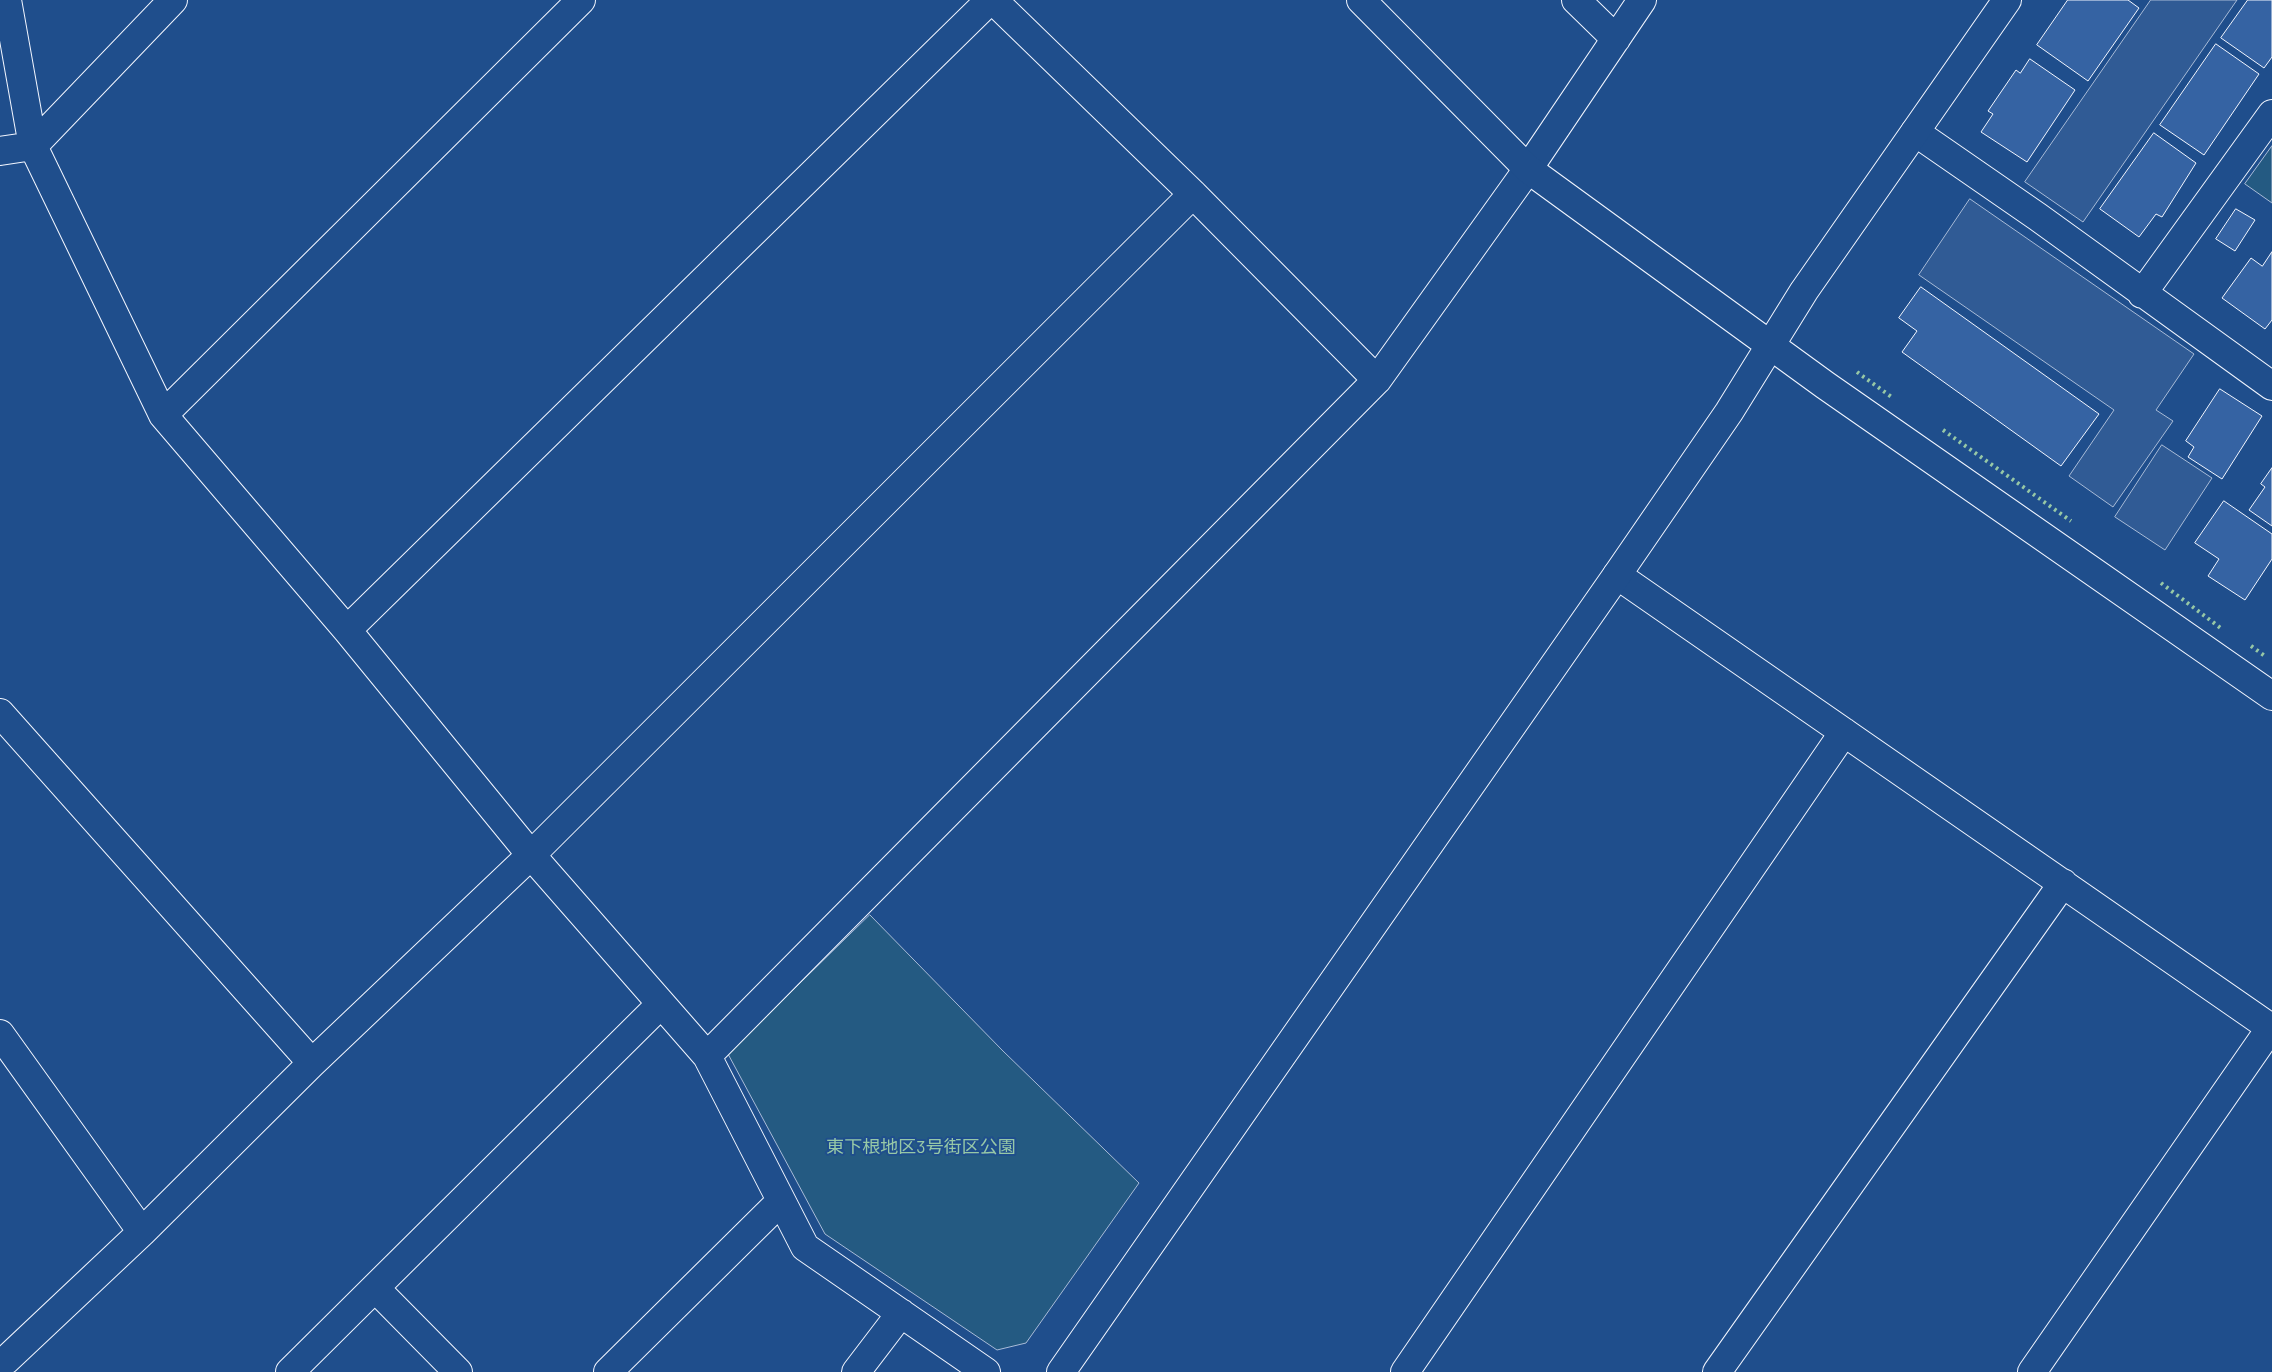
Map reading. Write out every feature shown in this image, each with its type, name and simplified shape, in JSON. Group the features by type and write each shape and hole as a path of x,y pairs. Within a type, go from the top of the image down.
{"street":[{"path":"7,0 32,146 163,415 346,630 531,855 707,1056 804,1247 986,1372"},
{"path":"0,151 32,146 173,0"},
{"path":"163,415 581,0"},
{"path":"346,630 992,0 1193,194 1377,380"},
{"path":"1361,0 1528,168 1770,345 2272,696"},
{"path":"1576,0 1616,39"},
{"path":"707,1056 1377,380 1528,168 1642,0"},
{"path":"1061,1372 1617,575 1729,412 1804,290 2007,0"},
{"path":"2142,294 2272,114"},
{"path":"1915,132 2038,217 2142,294 2272,386"},
{"path":"0,1362 6,1360 142,1232 312,1063 531,855 1193,194"},
{"path":"1617,575 2271,1027 2032,1372"},
{"path":"0,713 312,1063"},
{"path":"1405,1372 1844,732"},
{"path":"1717,1372 2063,883"},
{"path":"290,1372 661,1004"},
{"path":"0,1034 142,1232"},
{"path":"608,1372 781,1202"},
{"path":"375,1288 458,1372"},
{"path":"856,1372 901,1313"}],"green space":[{"path":"2272,146 2272,203 2245,184"},
{"name":"東下根地区3号街区公園","path":"870,915 1003,1051 1139,1183 1026,1343 997,1350 825,1234 728,1054"}],"shaded area":[{"path":"2151,0 2237,0 2083,222 2025,182"},
{"path":"1970,199 2194,354 2156,410 2173,421 2113,507 2069,476 2114,410 1919,275"},
{"path":"2162,445 2212,478 2165,550 2115,517"}],"building":[{"path":"2068,0 2128,0 2139,8 2088,81 2037,45"},
{"path":"2248,0 2272,0 2272,57 2264,68 2221,38"},
{"path":"2216,44 2259,74 2204,155 2160,125"},
{"path":"2030,59 2075,90 2027,162 1981,132 1993,114 1988,111 2016,70 2020,73"},
{"path":"2154,133 2196,163 2162,217 2156,214 2139,237 2100,209"},
{"path":"2236,209 2255,220 2235,251 2216,239"},
{"path":"2272,252 2272,320 2265,329 2222,298 2251,258 2262,266"},
{"path":"1921,287 2099,414 2061,466 1902,352 1917,331 1899,318"},
{"path":"2220,389 2262,416 2222,479 2188,457 2194,447 2186,441"},
{"path":"2272,468 2272,526 2249,510 2265,487 2261,484"},
{"path":"2224,501 2272,534 2272,559 2245,600 2208,576 2219,559 2195,543"}],"hedge":[{"path":"1857,372 1893,398"},
{"path":"1943,430 2071,521"},
{"path":"2161,583 2222,629"},
{"path":"2251,646 2265,656"}]}
